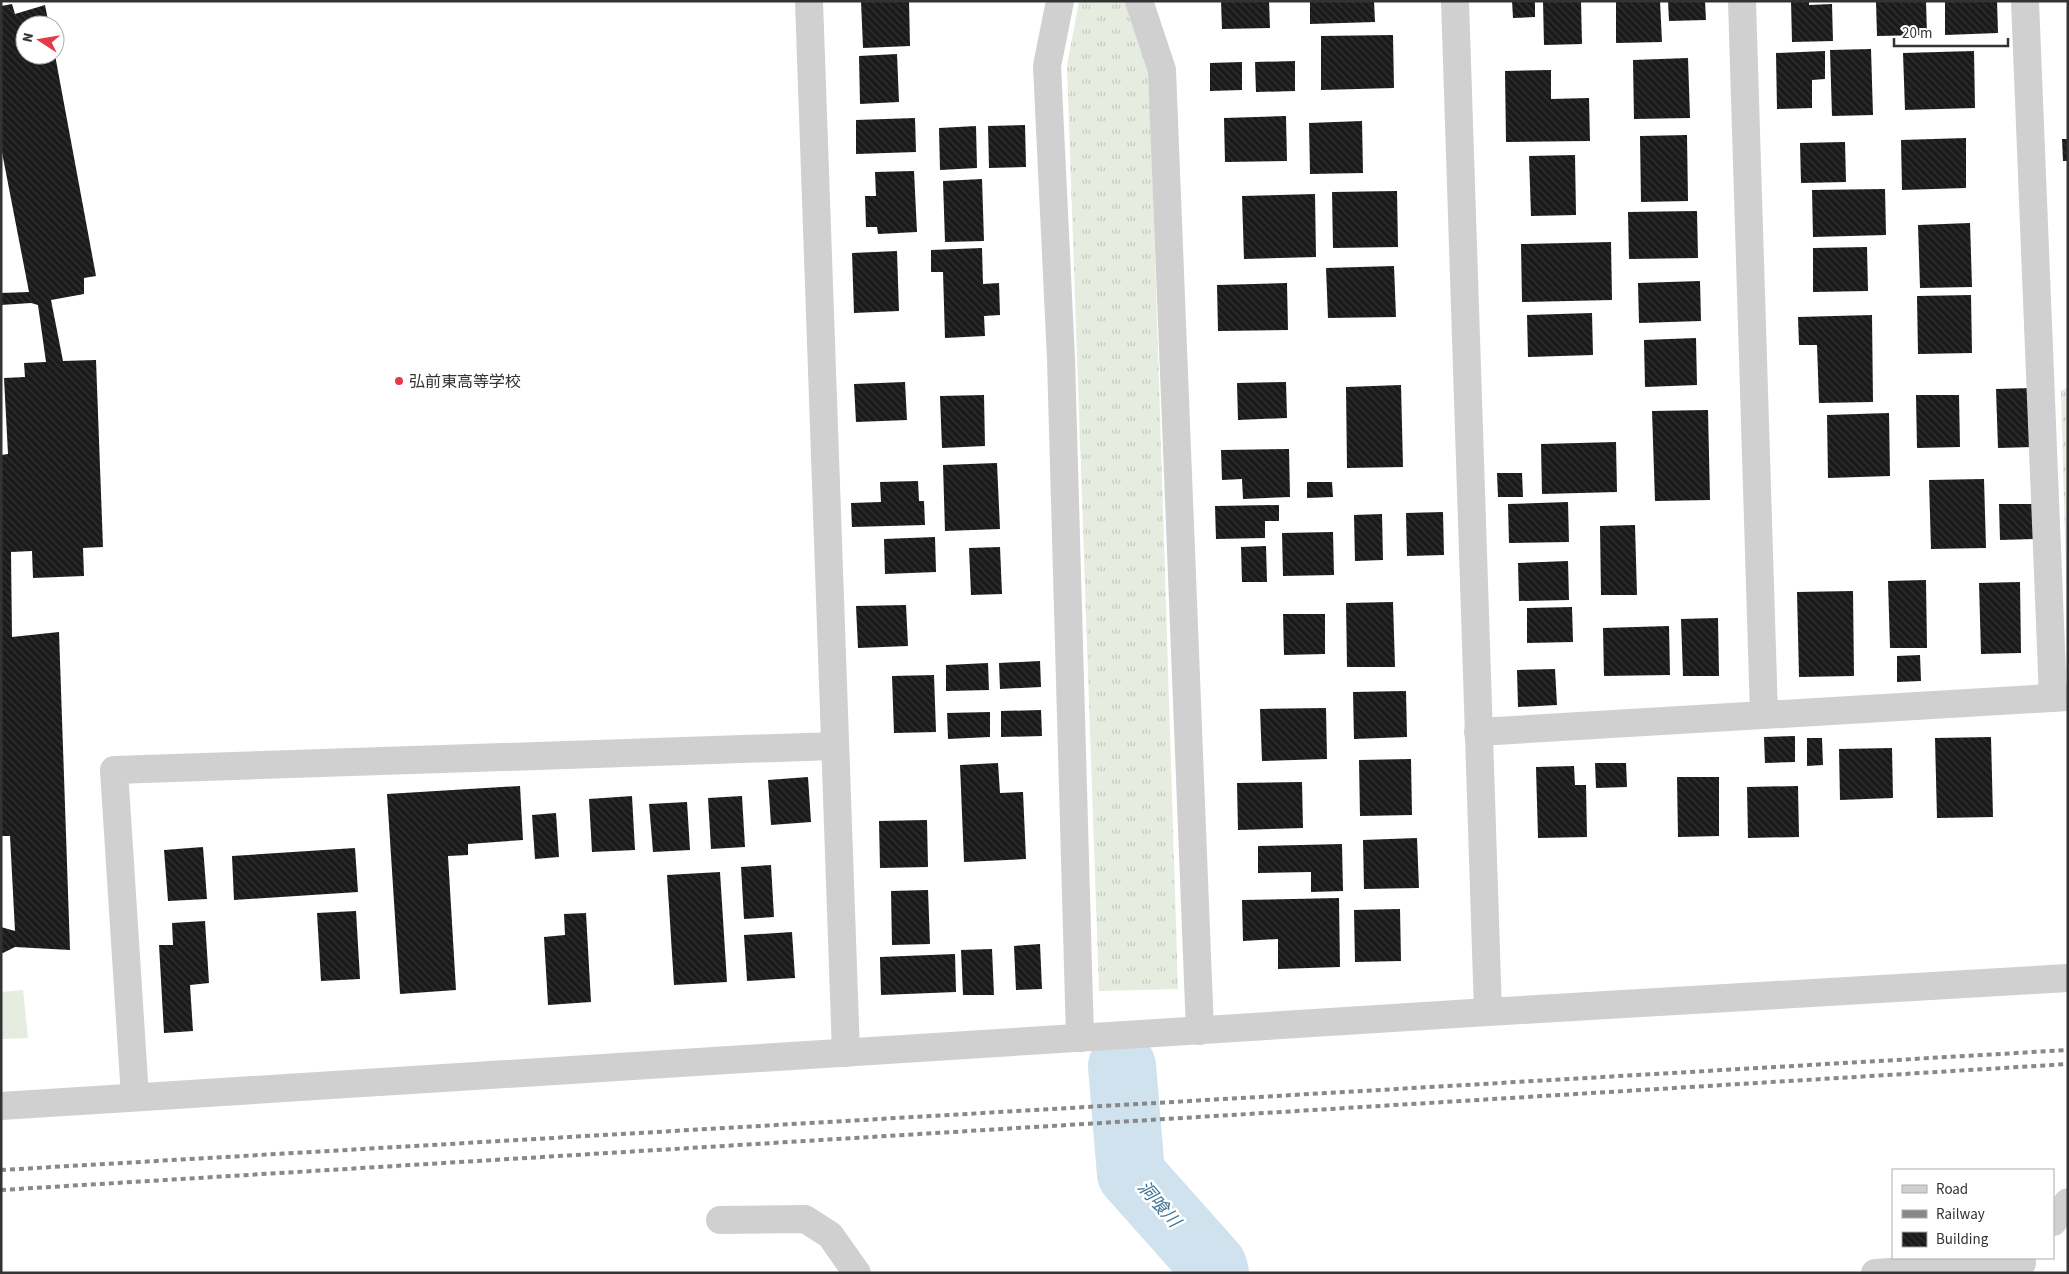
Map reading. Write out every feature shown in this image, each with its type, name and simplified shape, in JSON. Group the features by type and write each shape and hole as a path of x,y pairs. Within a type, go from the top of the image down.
{"street":[{"path":"809,1 846,1053"},
{"path":"1060,1 1047,66 1061,369 1080,1038"},
{"path":"1139,1 1162,70 1200,1031"},
{"path":"1455,1 1488,1012"},
{"path":"1742,1 1764,715"},
{"path":"1478,732 2060,698 2025,1"},
{"path":"135,1097 114,770 835,746"},
{"path":"1,1106 1488,1012 2068,978"},
{"path":"2054,1221 2068,1202"},
{"path":"720,1220 804,1219 830,1235 857,1273"},
{"path":"1875,1273 2023,1264"}],"green space":[{"path":"1079,1 1128,1 1149,63 1178,989 1099,991 1067,66"},
{"path":"2068,387 2068,650 2061,391"},
{"path":"23,990 28,1038 1,1039 1,992"}],"building":[{"path":"861,1 909,1 910,46 863,48"},
{"path":"1221,1 1269,1 1270,28 1222,29"},
{"path":"1310,1 1374,1 1375,22 1310,24"},
{"path":"1512,1 1535,1 1535,17 1513,18"},
{"path":"1543,1 1581,1 1582,44 1544,45"},
{"path":"1616,1 1660,1 1662,42 1616,43"},
{"path":"1668,1 1705,1 1706,20 1669,21"},
{"path":"1791,1 1809,1 1809,5 1832,4 1833,41 1792,42"},
{"path":"1876,1 1926,1 1927,35 1877,36"},
{"path":"1945,1 1997,1 1998,33 1945,35"},
{"path":"12,4 15,14 45,5 47,15 15,15 15,65 57,65 96,276 84,278 84,294 51,300 63,361 96,360 103,547 83,548 84,576 33,578 32,551 11,552 12,637 59,632 70,950 15,947 3,953 1,952 1,927 15,931 10,836 1,836 1,455 8,454 4,378 25,377 24,363 46,362 38,305 31,303 1,305 1,293 29,292 1,147 1,6"},
{"path":"1393,35 1394,88 1321,90 1321,36"},
{"path":"1871,49 1873,115 1832,116 1830,50"},
{"path":"1825,51 1825,79 1812,80 1812,108 1777,109 1776,53"},
{"path":"1974,51 1975,108 1905,110 1903,53"},
{"path":"897,54 899,102 860,104 859,56"},
{"path":"1688,58 1690,118 1634,119 1633,60"},
{"path":"1295,61 1295,91 1256,92 1255,62"},
{"path":"1242,62 1242,90 1210,91 1210,63"},
{"path":"1551,70 1551,99 1589,98 1590,141 1506,142 1505,71"},
{"path":"1286,116 1287,161 1225,162 1224,118"},
{"path":"915,118 916,152 856,154 856,120"},
{"path":"1362,121 1363,173 1310,174 1309,123"},
{"path":"1025,125 1026,167 989,168 988,126"},
{"path":"976,126 977,168 940,170 939,128"},
{"path":"1687,135 1688,201 1641,202 1640,136"},
{"path":"1966,138 1966,188 1902,190 1901,140"},
{"path":"2062,139 2068,139 2068,161 2063,161"},
{"path":"1845,142 1846,182 1801,183 1800,143"},
{"path":"1575,155 1576,215 1531,216 1529,156"},
{"path":"914,171 917,232 878,234 877,227 866,227 865,196 876,196 875,172"},
{"path":"982,179 984,241 945,242 943,181"},
{"path":"1885,189 1886,235 1813,237 1812,190"},
{"path":"1397,191 1398,247 1333,248 1332,192"},
{"path":"1315,194 1316,257 1244,259 1242,196"},
{"path":"1697,211 1698,258 1629,259 1628,212"},
{"path":"1970,223 1972,287 1920,288 1918,225"},
{"path":"1611,242 1612,300 1522,302 1521,244"},
{"path":"1867,247 1868,291 1813,292 1813,248"},
{"path":"982,248 983,284 999,283 1000,315 984,316 985,336 945,338 943,272 931,272 931,250"},
{"path":"897,251 899,311 854,313 852,253"},
{"path":"1394,266 1396,317 1328,318 1326,268"},
{"path":"1700,281 1701,321 1639,323 1638,283"},
{"path":"1287,283 1288,330 1218,331 1217,285"},
{"path":"1971,295 1972,353 1918,354 1917,296"},
{"path":"1592,313 1593,355 1528,357 1527,315"},
{"path":"1872,315 1873,402 1819,403 1817,345 1799,345 1798,317"},
{"path":"1696,338 1697,385 1645,387 1644,340"},
{"path":"905,382 907,420 856,422 854,384"},
{"path":"1286,382 1287,418 1238,420 1237,383"},
{"path":"1401,385 1403,467 1347,468 1346,387"},
{"path":"2032,388 2033,447 1998,448 1996,389"},
{"path":"984,395 985,446 942,448 940,396"},
{"path":"1916,395 1959,395 1960,447 1917,448"},
{"path":"1708,410 1710,500 1655,501 1652,411"},
{"path":"1889,413 1890,476 1828,478 1827,415"},
{"path":"1616,442 1617,492 1542,494 1541,444"},
{"path":"1289,449 1290,497 1243,499 1242,479 1222,480 1221,450"},
{"path":"997,463 1000,529 945,531 943,465"},
{"path":"1497,473 1522,473 1523,497 1498,497"},
{"path":"1984,479 1986,548 1931,549 1929,480"},
{"path":"918,481 919,501 924,501 925,525 852,527 851,503 881,502 880,482"},
{"path":"1307,482 1332,482 1333,497 1307,498"},
{"path":"1568,502 1569,542 1509,543 1508,504"},
{"path":"1999,504 2037,504 2038,539 2000,540"},
{"path":"1279,505 1279,521 1265,521 1265,538 1216,539 1215,506"},
{"path":"1443,512 1444,555 1407,556 1406,513"},
{"path":"1382,514 1383,560 1355,561 1354,515"},
{"path":"1635,525 1637,595 1601,595 1600,526"},
{"path":"1333,532 1334,575 1283,576 1282,533"},
{"path":"935,537 936,572 885,574 884,539"},
{"path":"1266,546 1267,582 1242,582 1241,547"},
{"path":"1000,547 1002,594 971,595 969,548"},
{"path":"1568,561 1569,600 1519,601 1518,563"},
{"path":"1926,580 1927,648 1890,648 1888,581"},
{"path":"2020,582 2021,653 1981,654 1979,583"},
{"path":"1853,591 1854,676 1799,677 1797,592"},
{"path":"1393,602 1395,667 1347,667 1346,603"},
{"path":"906,605 908,646 858,648 856,606"},
{"path":"1572,607 1573,642 1527,643 1527,608"},
{"path":"1283,614 1325,614 1325,654 1284,655"},
{"path":"1718,618 1719,676 1683,676 1681,619"},
{"path":"1669,626 1670,675 1604,676 1603,628"},
{"path":"1920,655 1921,681 1897,682 1897,656"},
{"path":"1040,661 1041,687 1000,689 999,663"},
{"path":"988,663 989,690 946,691 946,665"},
{"path":"1555,669 1557,705 1518,707 1517,670"},
{"path":"934,675 936,732 894,733 892,676"},
{"path":"1406,691 1407,737 1354,739 1353,692"},
{"path":"1326,708 1327,759 1262,761 1260,709"},
{"path":"1041,710 1042,736 1001,737 1001,711"},
{"path":"990,712 990,737 948,739 947,713"},
{"path":"1795,736 1795,762 1765,763 1764,737"},
{"path":"1991,737 1993,817 1937,818 1935,738"},
{"path":"1807,738 1822,738 1823,765 1807,766"},
{"path":"1892,748 1893,798 1840,800 1839,749"},
{"path":"1411,759 1412,815 1360,816 1359,760"},
{"path":"998,763 1000,793 1023,792 1026,859 964,862 960,765"},
{"path":"1595,763 1626,763 1627,787 1596,788"},
{"path":"1574,766 1575,785 1586,785 1587,837 1538,838 1536,767"},
{"path":"808,777 811,822 771,825 768,780"},
{"path":"1677,777 1719,777 1719,836 1678,837"},
{"path":"1302,782 1303,828 1238,830 1237,783"},
{"path":"520,786 523,840 468,844 468,855 448,856 456,990 400,994 387,794"},
{"path":"1798,786 1799,837 1748,838 1747,787"},
{"path":"632,796 635,850 592,852 589,799"},
{"path":"742,796 745,847 711,849 708,798"},
{"path":"687,802 690,850 653,852 649,804"},
{"path":"556,813 559,857 535,859 532,815"},
{"path":"927,820 928,867 880,868 879,821"},
{"path":"1417,838 1419,888 1364,889 1363,840"},
{"path":"1342,844 1343,891 1311,892 1311,872 1258,873 1258,846"},
{"path":"203,847 207,899 168,901 164,850"},
{"path":"355,848 358,892 234,900 232,856"},
{"path":"771,865 774,917 744,919 741,867"},
{"path":"720,872 727,982 674,985 667,875"},
{"path":"928,890 930,944 892,945 891,891"},
{"path":"1339,898 1340,967 1278,969 1278,939 1243,941 1242,900"},
{"path":"1400,909 1401,961 1355,962 1354,910"},
{"path":"356,911 360,979 321,981 317,913"},
{"path":"586,913 591,1002 548,1005 544,937 565,935 564,914"},
{"path":"205,921 209,983 190,985 193,1031 164,1033 159,945 173,945 172,923"},
{"path":"792,932 795,978 747,981 744,935"},
{"path":"1040,944 1042,989 1016,990 1014,946"},
{"path":"992,949 994,995 963,995 961,950"},
{"path":"955,954 956,992 881,995 880,957"}],"waterway":[{"name":"洞喰川","path":"1122,1066 1131,1174 1213,1266 1215,1273"}],"railway":[{"path":"1,1170 2068,1050"},
{"path":"1,1190 2068,1064"}],"place":[{"name":"弘前東高等学校","path":"399,381"}]}
